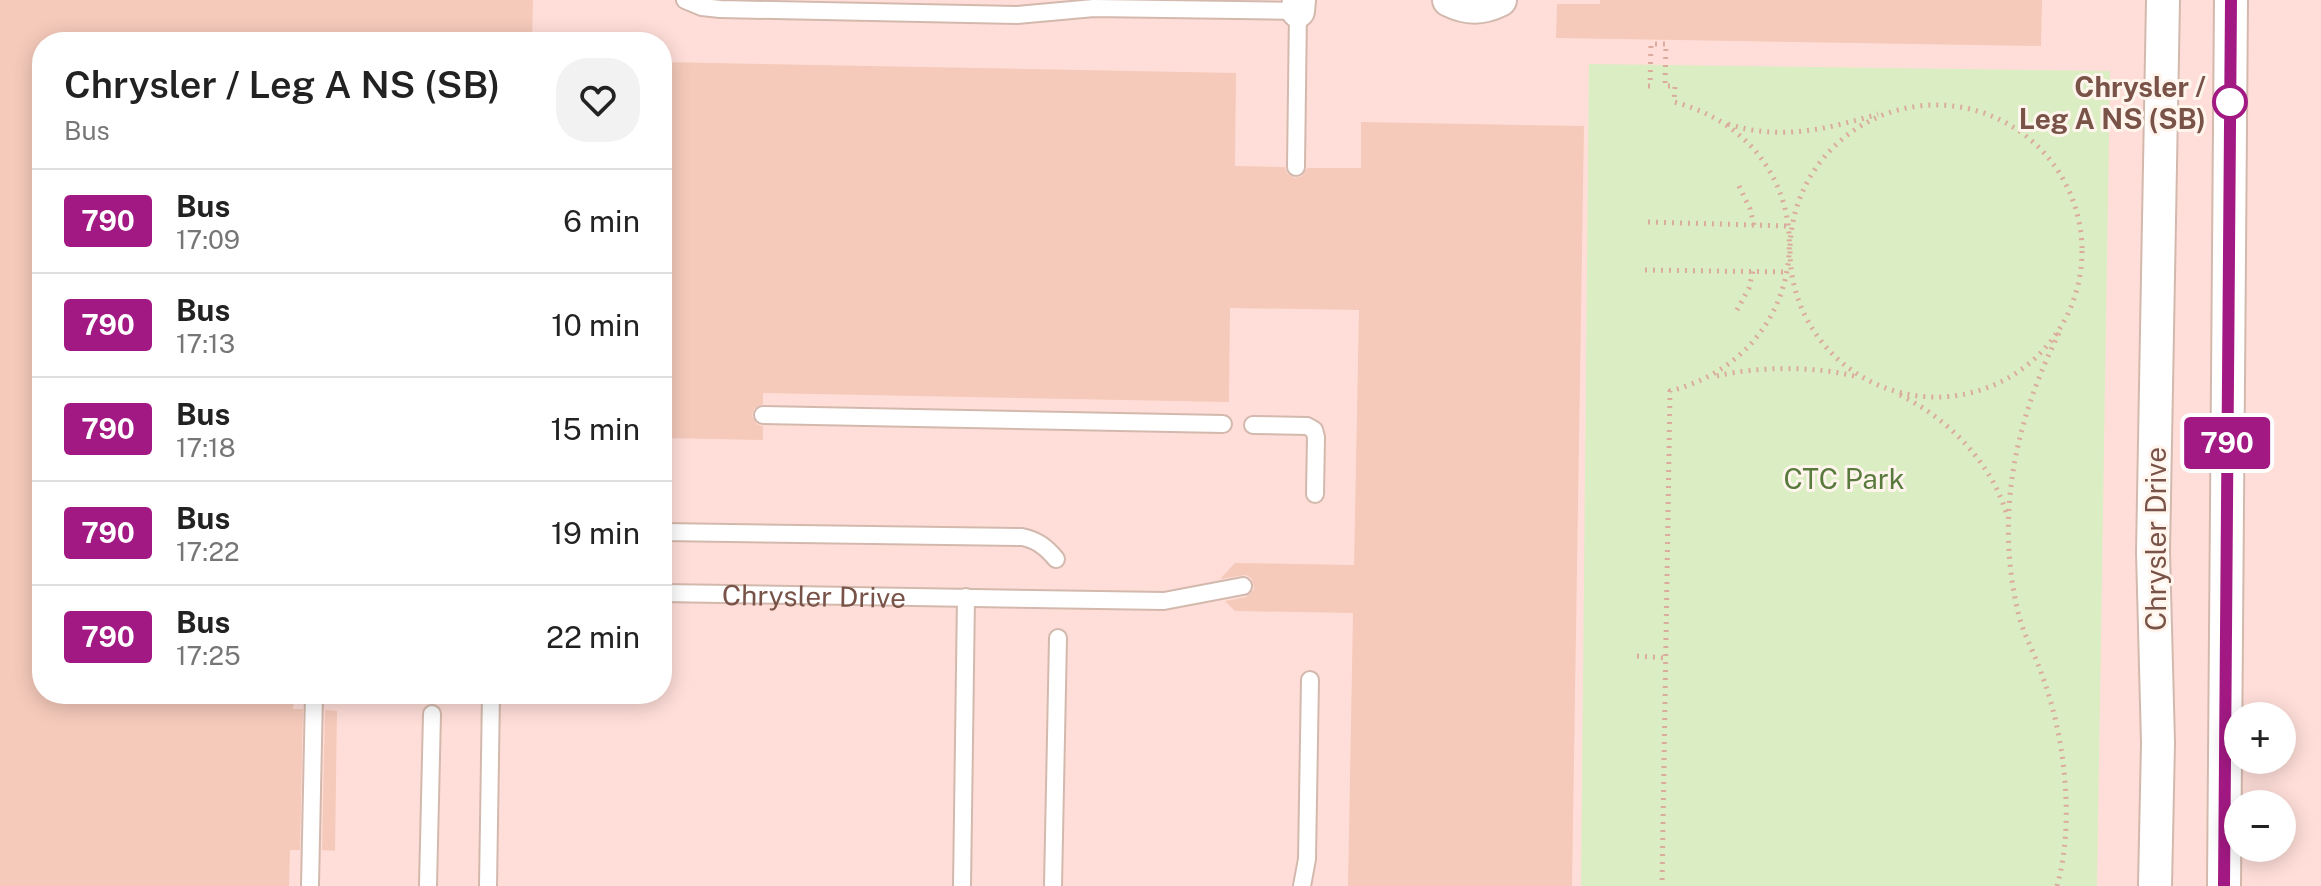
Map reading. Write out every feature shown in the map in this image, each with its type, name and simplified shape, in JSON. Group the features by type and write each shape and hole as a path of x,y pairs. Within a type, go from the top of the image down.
{"street":[{"path":"1449,0 1474,8 1500,0"},
{"name":"Chrysler Drive","path":"2155,886 2158,743 2153,552 2163,0"},
{"path":"2224,886 2231,0"}],"lane":[{"path":"685,0 711,8 1017,15 1094,8 1298,6 1296,167"},
{"path":"763,415 1223,424"},
{"path":"1253,425 1307,426 1314,430 1315,494"},
{"path":"672,532 1022,537 1033,539 1056,559"},
{"name":"Chrysler Drive","path":"672,593 1164,601 1243,586"},
{"path":"962,886 966,597"},
{"path":"1053,886 1058,638"},
{"path":"1302,886 1307,859 1310,680"},
{"path":"310,886 314,704"},
{"path":"488,886 491,704"},
{"path":"428,886 432,714"}],"path":[{"path":"1648,86 1651,44 1666,44 1665,86 1675,86 1674,102 1747,130 1792,133 1831,128 1887,111 1944,105 1981,112 2014,128 2051,161 2074,204 2082,242 2078,284 2043,367 2020,439 2009,490 2008,529"},
{"path":"1705,380 1735,361 1759,335 1777,305 1787,272 1792,224 1799,200 1823,158 1861,125 1907,108"},
{"path":"1716,118 1745,140 1767,168 1783,201 1795,291 1813,329 1841,361 1942,421 1967,447 1996,487 2006,512 2019,615 2043,677 2060,745 2065,827 2057,886"},
{"path":"1739,186 1752,212 1754,225"},
{"path":"1648,222 1788,226"},
{"path":"1645,270 1787,272"},
{"path":"1737,310 1749,288 1753,271"},
{"path":"1662,886 1670,391 1737,372 1798,370 1852,375 1904,393 1932,396 1961,394 1988,387 2013,374 2036,357 2066,318"},
{"path":"1637,656 1666,658"}],"shaded area":[{"path":"0,0 2321,0 2321,886 0,886"}],"green space":[{"name":"CTC Park","path":"1589,64 2110,71 2097,886 1581,886"}],"building":[{"path":"0,0 533,0 532,32 32,32 32,704 293,704 293,709 303,709 300,850 290,850 289,886 0,886"},
{"path":"1600,0 2042,0 2041,46 1556,38 1557,4 1600,4"},
{"path":"672,62 1236,73 1235,166 1285,167 1287,173 1295,178 1302,176 1307,168 1361,168 1361,122 1584,126 1572,886 1348,886 1353,613 1235,611 1225,601 1246,597 1254,589 1252,579 1246,575 1220,579 1235,563 1354,565 1359,310 1230,308 1229,402 763,393 763,404 754,409 752,416 757,424 763,426 763,440 672,438"},
{"path":"325,710 337,711 335,851 322,850"}],"bus line":[{"name":"790","path":"2224,886 2231,0"}],"place":[{"name":"Chrysler / Leg A NS (SB)","path":"2230,102"}]}
